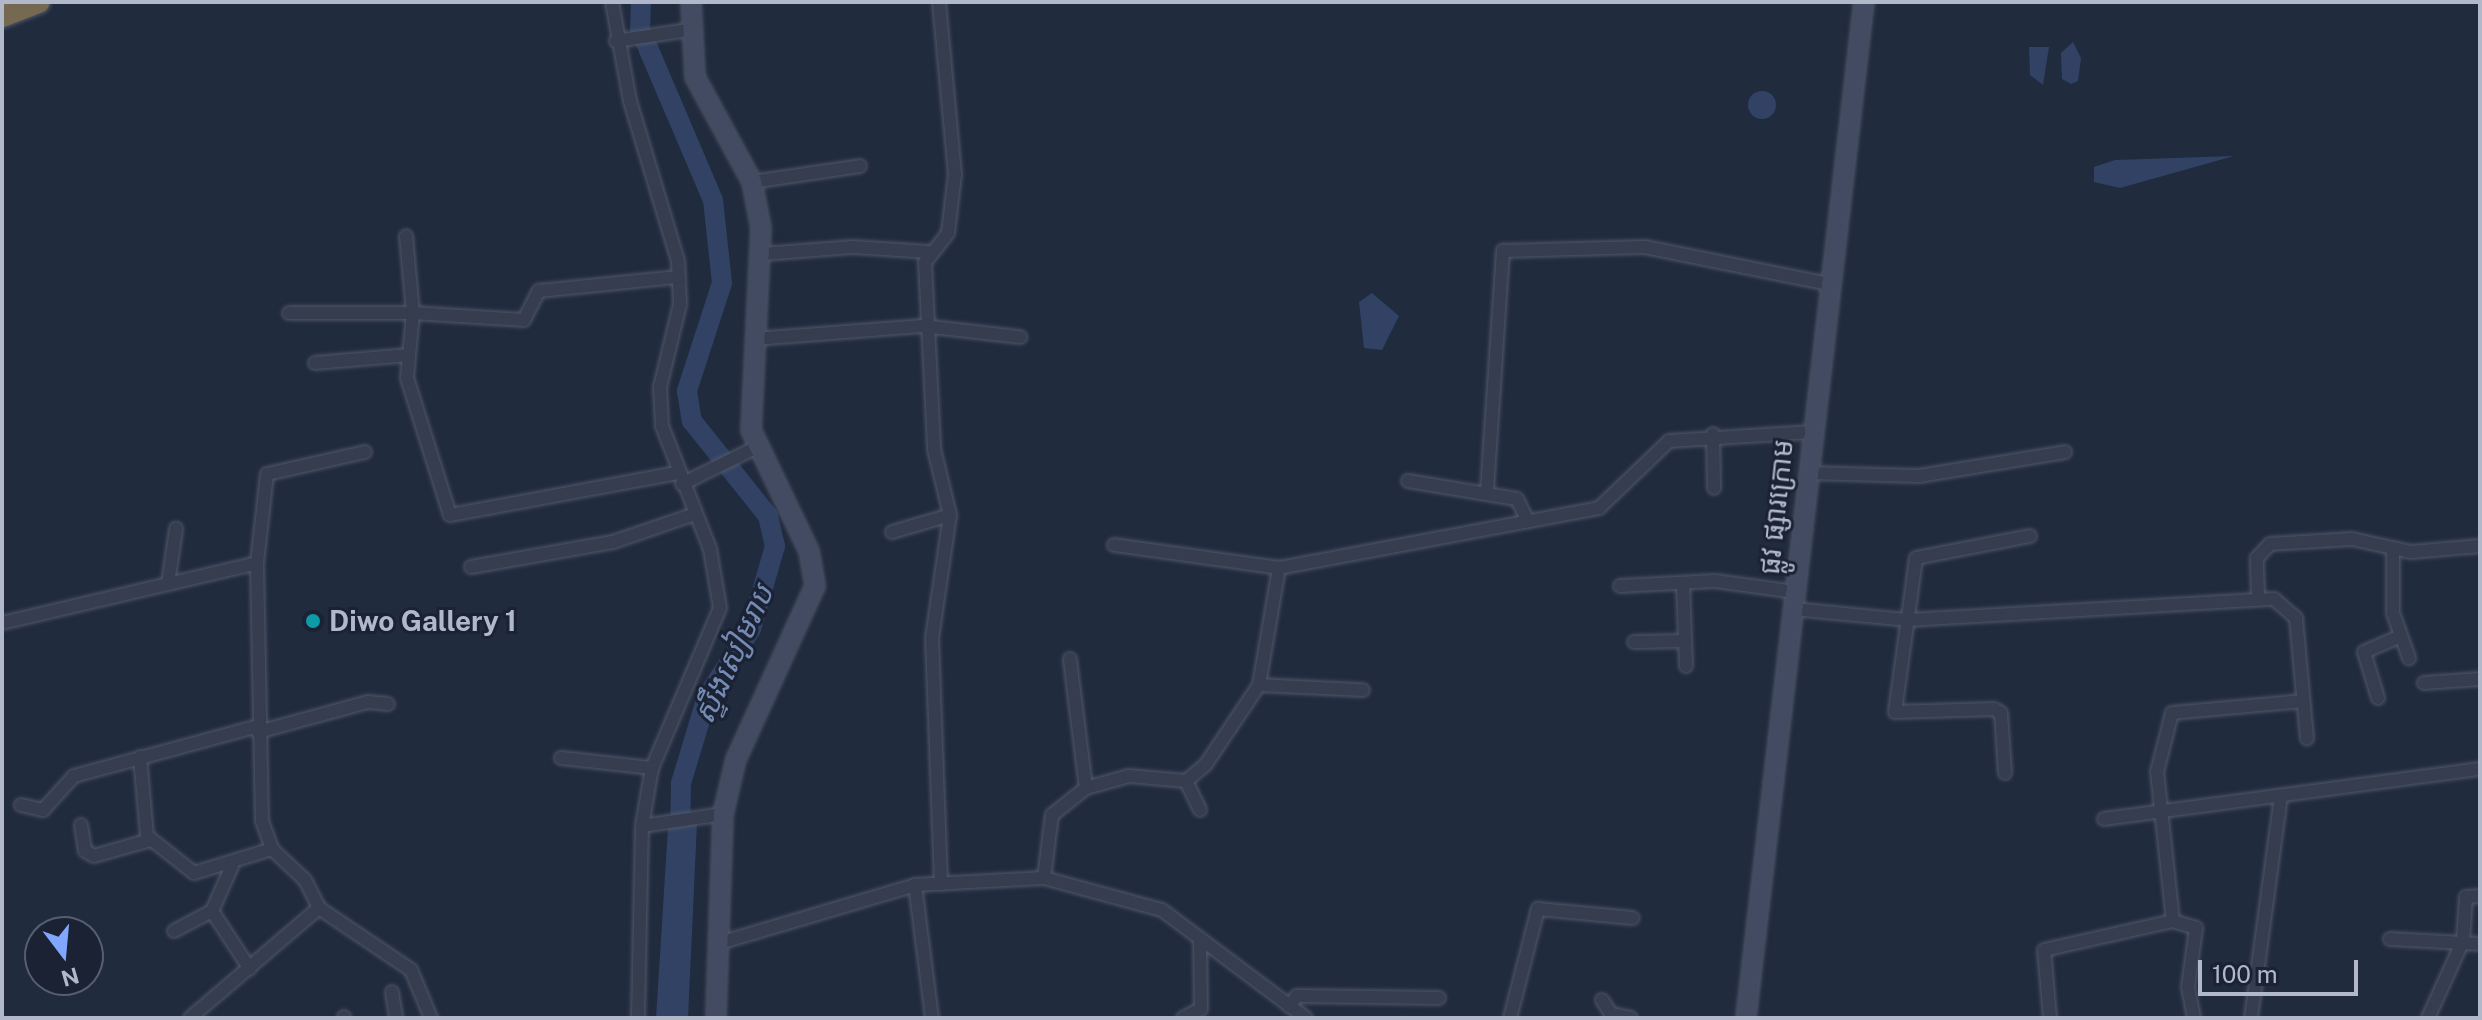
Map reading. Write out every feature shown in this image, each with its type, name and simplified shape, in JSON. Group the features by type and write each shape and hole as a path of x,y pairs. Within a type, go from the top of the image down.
{"highway":[{"path":"2,16 38,2"}],"street":[{"path":"612,2 678,277 680,304 660,387 662,426 679,479 714,563 720,608 652,768 638,1018"},
{"path":"691,2 688,30 695,77 752,182 763,254 748,405 748,451 809,551 815,586 736,759 717,816 723,942 716,1018"},
{"path":"939,2 955,174 948,233 929,252 934,449 950,515 932,638 941,884"},
{"name":"ផ្លូវ ផ្សារក្រោម","path":"1746,1018 1864,2"},
{"path":"619,41 688,30"},
{"path":"752,182 860,166"},
{"path":"406,236 413,313 409,391 450,515 679,479 703,473 748,451"},
{"path":"763,254 853,247 929,252"},
{"path":"1487,491 1503,251 1645,247 1829,284"},
{"path":"289,313 413,313 524,320 539,291 678,277"},
{"path":"754,339 931,327 1020,337"},
{"path":"315,363 409,355"},
{"path":"1114,545 1279,568 1599,508 1665,443 1713,434 1812,432"},
{"path":"1713,434 1714,488"},
{"path":"365,452 267,474 257,563 262,821 272,849 305,880 319,908 402,961 431,1018"},
{"path":"1808,473 1910,477 2065,452"},
{"path":"1408,481 1487,491 1517,499 1528,522"},
{"path":"471,567 613,542 695,514"},
{"path":"892,532 950,515"},
{"path":"168,584 176,529"},
{"path":"2005,773 2001,713 1994,709 1896,716 1908,620 1922,553 2030,536"},
{"path":"2258,596 2257,558 2265,546 2352,539 2393,549 2480,546"},
{"path":"2393,549 2390,582 2401,636 2409,658"},
{"path":"2,623 257,563"},
{"path":"1044,878 1052,815 1086,788 1129,776 1186,781 1206,764 1259,685 1279,568"},
{"path":"1683,584 1686,666"},
{"path":"1620,586 1683,584 1908,620 2258,596 2294,612 2307,738"},
{"path":"2378,698 2364,652 2401,636"},
{"path":"1634,642 1685,641"},
{"path":"1070,659 1086,788"},
{"path":"2424,683 2480,679"},
{"path":"1259,685 1363,690"},
{"path":"2173,921 2157,772 2172,713 2303,701"},
{"path":"21,805 43,810 74,776 140,757 357,704 388,704"},
{"path":"140,757 150,840 194,873 232,866 272,849"},
{"path":"561,758 652,768"},
{"path":"2104,819 2480,769"},
{"path":"1186,781 1200,810"},
{"path":"2251,1018 2281,796"},
{"path":"647,825 717,816"},
{"path":"81,825 85,851 94,856 150,840"},
{"path":"174,931 212,911 232,866"},
{"path":"723,942 915,885 1044,878 1162,910 1306,1018"},
{"path":"915,885 932,1018"},
{"path":"2428,1018 2463,941 2466,897 2480,896"},
{"path":"1510,1018 1539,907 1633,918"},
{"path":"190,1018 319,908"},
{"path":"212,911 250,969"},
{"path":"2050,1018 2044,950 2173,921 2196,928 2188,987 2194,1018"},
{"path":"2390,939 2480,944"},
{"path":"1183,1018 1201,1009 1200,941"},
{"path":"392,992 396,1018"},
{"path":"1289,1006 1297,996 1439,998"},
{"path":"1602,1000 1611,1014 1631,1018"}],"water":[{"path":"2073,42 2081,58 2078,81 2071,84 2062,79 2061,53"},
{"path":"2029,47 2049,47 2043,85 2030,75"},
{"path":"1762,91 1772,95 1776,105 1772,115 1762,119 1752,115 1748,105 1752,95"},
{"path":"2234,156 2120,188 2094,182 2094,167 2115,160"},
{"path":"1372,293 1399,316 1382,350 1364,348 1359,302"},
{"path":"697,823 688,1018 656,1018 668,828"}],"waterway":[{"name":"ស្ទឹងសៀមរាប","path":"641,2 640,29 713,200 722,283 687,391 692,421 768,516 775,546 751,629 707,697 681,783 680,842"}],"place":[{"name":"Diwo Gallery 1","path":"313,621"}]}
